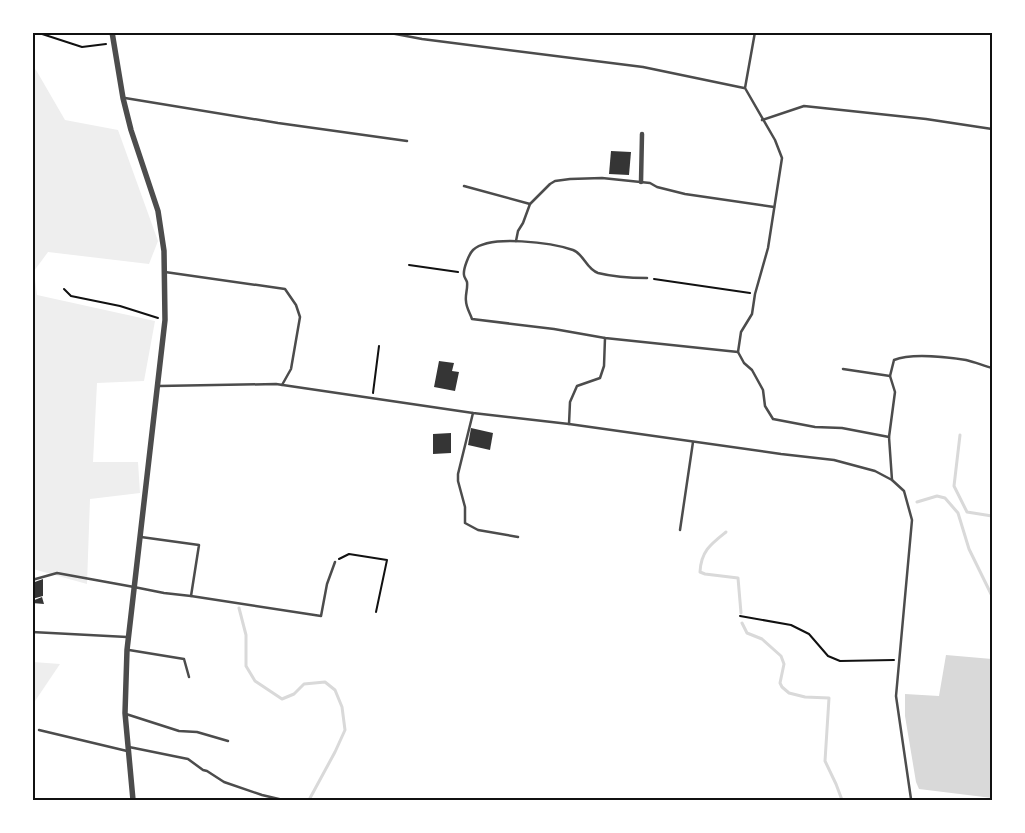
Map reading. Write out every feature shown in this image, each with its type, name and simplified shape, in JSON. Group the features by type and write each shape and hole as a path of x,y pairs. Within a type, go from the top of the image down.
{"street":[{"path":"112,32 131,130 158,211 165,272 164,320 127,650 124,713 133,800"},
{"path":"641,182 642,134"}],"lane":[{"path":"385,32 432,40 643,67 745,88"},
{"path":"755,32 745,88 775,140 782,158 768,248 755,294 752,314 741,332 738,352 764,390 765,406 773,419 815,427 842,428 890,437"},
{"path":"124,98 278,123 407,141"},
{"path":"762,120 804,106 926,119 992,129"},
{"path":"516,241 518,231 530,204 555,181 576,178 650,183 657,187 686,194 774,207"},
{"path":"464,186 530,204"},
{"path":"647,278 622,277 596,272 589,268 576,251 516,241 482,245 472,250 463,273 467,282 466,303 472,319 554,329 605,338 738,352"},
{"path":"165,272 285,289 296,305 300,317 290,369 282,385"},
{"path":"569,424 570,402 577,386 600,378 604,366 605,338"},
{"path":"892,480 890,437 895,392 890,376 894,360 901,357 925,356 967,360 992,368"},
{"path":"843,369 890,376"},
{"path":"157,386 282,385 473,413 834,460 875,471 892,480 904,491 912,520 896,696 911,800 946,800"},
{"path":"473,413 458,474 465,507 464,523 478,530 518,537"},
{"path":"680,530 693,442"},
{"path":"140,536 199,545 191,596"},
{"path":"32,580 57,573 164,593 321,616 327,584 335,562"},
{"path":"32,632 129,637"},
{"path":"127,650 184,658 189,677"},
{"path":"124,713 179,732 197,732 228,740"},
{"path":"39,730 128,749 188,759 224,782 283,800"}],"path":[{"path":"36,32 82,47 114,44"},
{"path":"409,265 463,273"},
{"path":"647,278 755,294"},
{"path":"64,289 71,296 120,306 164,320"},
{"path":"372,398 379,346"},
{"path":"335,562 349,554 387,560 376,612"},
{"path":"740,616 791,625 809,634 828,656 840,661 899,660"}],"shaded area":[{"path":"32,67 36,70 65,120 118,130 158,241 149,264 48,252 34,271 37,295 155,321 144,381 97,383 93,462 138,462 140,493 90,499 87,584 33,569"},
{"path":"946,655 992,659 992,798 919,789 916,782 905,716 905,694 939,696"},
{"path":"32,662 60,664 33,704"}],"building":[{"path":"611,151 631,152 629,175 609,174"},
{"path":"439,361 454,363 452,371 459,372 455,391 434,387"},
{"path":"471,428 493,433 490,450 468,445"},
{"path":"451,433 451,453 433,454 433,434"},
{"path":"43,579 43,596 32,599 32,583"},
{"path":"42,597 44,604 32,603 32,601"}],"waterway":[{"path":"960,435 954,486 967,512 992,516"},
{"path":"917,502 937,496 945,498 958,513 969,549 992,596"},
{"path":"726,532 711,544 705,553 700,572 738,578 741,613"},
{"path":"239,608 246,635 246,666 255,681 282,699 294,694 304,684 325,682 335,690 342,707 345,730 309,800"},
{"path":"742,623 747,633 762,639 781,656 784,664 780,683 782,687 789,693 805,697 829,698 825,761 842,800"}]}
